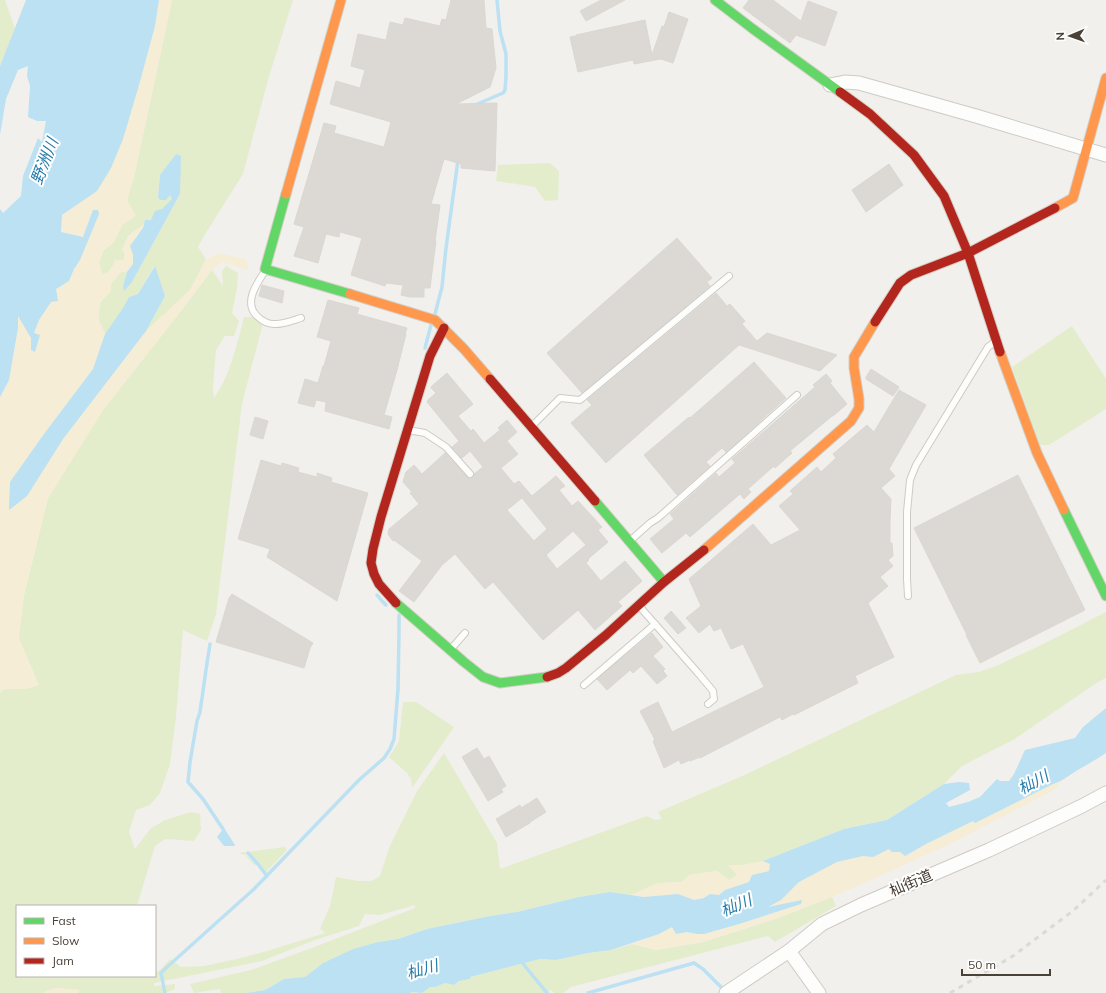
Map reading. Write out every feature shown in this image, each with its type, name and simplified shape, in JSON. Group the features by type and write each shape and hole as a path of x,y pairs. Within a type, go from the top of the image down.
{"street":[{"path":"341,0 265,269 432,319 444,328 464,349 664,582"},
{"path":"715,0 870,114 914,155 944,196 968,254 996,341 1037,453 1106,596"},
{"path":"444,328 430,356 381,517 372,549 371,563 374,574 379,584 396,603 483,677 500,683 548,677 566,668 606,635 664,582 851,421 859,408 854,357 900,283 911,275 968,254 1073,198 1106,78"},
{"path":"830,85 845,82 859,83 1106,155"},
{"name":"杣街道","path":"726,993 789,951 822,924 861,904 989,850 1106,793"},
{"path":"789,951 819,993"}],"lane":[{"path":"265,269 254,290 251,303 254,313 267,323 275,325 301,318"},
{"path":"531,427 560,398 580,400 729,276"},
{"path":"908,596 907,512 910,480 916,465 970,375 988,347 996,341"},
{"path":"630,541 797,395"},
{"path":"407,430 425,433 446,447 470,474"},
{"path":"638,605 713,692 714,700 708,704"},
{"path":"584,685 655,624"},
{"path":"450,650 465,633"}],"green space":[{"path":"0,0 5,0 15,29 0,66"},
{"path":"172,0 293,0 268,80 243,174 198,247 206,259 190,290 146,331 165,296 154,266 138,294 129,297 105,334 98,319 100,303 111,291 111,284 121,272 127,272 123,286 132,282 180,194 176,154 160,175 158,197 160,200 170,195 173,199 151,220 145,220 143,225 128,236 124,260 115,260 113,266 107,273 102,274 99,262 104,250 113,243 122,225 127,200 134,177"},
{"path":"550,163 559,171 558,200 545,201 535,187 496,181 498,165"},
{"path":"226,266 238,273 237,288 232,313 239,321 234,336 225,336 216,350 213,387 214,398 229,370 244,317 255,317 263,323 242,404 216,614 207,641 183,630 176,717 170,764 160,793 150,805 136,810 129,832 135,849 150,829 165,820 191,812 200,814 201,830 194,841 165,839 155,846 137,905 16,905 16,977 156,977 156,972 159,971 170,959 181,967 204,966 267,951 325,933 320,929 330,906 336,877 358,881 371,881 380,876 389,848 417,791 444,753 497,843 500,869 647,816 655,820 662,819 658,812 740,777 956,675 979,672 996,666 1106,612 1106,678 1013,740 962,766 944,784 887,820 844,829 763,861 743,865 728,865 738,875 729,880 717,871 689,875 682,882 658,883 631,895 610,892 579,897 517,912 427,929 398,939 378,942 353,949 323,963 305,977 284,979 265,990 246,993 221,993 220,989 194,993 190,984 251,970 415,908 415,905 380,915 365,914 359,926 315,940 262,961 154,983 154,986 175,984 175,989 165,993 78,993 79,990 55,988 43,993 0,993 0,693 3,689 25,689 39,685 18,638 24,595 48,498 103,410 212,270 223,286 222,271"},
{"path":"1072,326 1106,379 1106,409 1049,445 1040,445 1012,367"},
{"path":"403,702 416,702 454,727 412,788 411,779 407,773 389,757 399,741"},
{"path":"285,847 287,850 266,872 249,852 245,854 256,864 255,866 245,855 238,853"},
{"path":"832,897 836,906 775,942 768,936 571,987 563,993 554,993 551,990 547,993 422,993 430,987 435,987 445,983 454,985 459,981 470,979 470,977 540,959 556,960 611,950 632,944 656,950 703,942 778,918"}],"sand":[{"path":"159,0 172,0 134,177 127,200 136,216 122,225 113,243 104,250 99,262 102,274 107,273 113,266 115,260 124,260 125,255 122,249 128,236 143,225 143,228 136,236 133,264 127,272 121,272 111,284 111,291 100,303 98,319 105,334 93,369 44,434 9,510 27,496 63,439 146,331 190,290 206,259 220,253 247,260 248,270 223,262 212,270 103,410 48,498 24,595 19,638 39,685 25,689 4,689 0,693 0,397 9,380 18,315 31,338 31,350 34,333 39,320 51,302 56,289 69,281 80,260 93,211 83,237 61,232 62,215 76,206 155,26"},
{"path":"1061,782 1054,790 952,843 867,882 778,918 703,942 656,950 632,944 659,934 672,927 676,934 687,932 704,934 801,904 766,907 799,882 837,862 863,856 873,857 889,849 900,852 905,856 973,821 975,823 1053,784"},
{"path":"763,861 770,864 769,871 752,875 749,882 725,890 719,895 710,894 704,898 694,900 678,894 644,897 631,895 658,883 682,882 689,875 717,871 729,880 737,875 727,865 743,865"},
{"path":"55,988 79,990 78,993 43,993"}],"water":[{"name":"野洲川","path":"26,0 159,0 155,26 139,85 123,139 111,168 97,191 62,215 61,232 83,237 93,210 98,210 99,214 80,260 69,281 56,289 58,301 51,302 39,320 34,333 40,335 35,352 31,350 31,338 18,316 18,328 9,380 0,397 0,209 3,213 21,196 23,176 38,138 42,142 46,121 37,121 28,117 30,86 27,76 28,66 18,70 6,99 0,135 0,66"},
{"path":"176,154 181,156 180,194 132,282 124,291 123,286 127,272 133,264 133,254 130,246 143,228 145,220 151,220 155,211 162,209 172,199 170,195 166,200 160,200 158,197 160,175"},
{"path":"155,266 165,296 146,331 63,439 27,496 9,510 10,482 93,369 105,334 129,297 138,294"},
{"name":"杣川","path":"1106,708 1106,753 1102,756 1060,781 975,823 973,821 905,856 900,852 892,852 889,849 873,857 863,856 837,862 799,882 781,900 768,907 802,900 801,904 704,934 687,932 676,934 672,927 659,934 611,950 556,960 540,959 470,977 470,979 459,981 454,985 445,983 435,987 430,987 422,993 246,993 265,990 284,979 305,977 323,963 353,949 378,942 398,939 427,929 517,912 579,897 610,892 644,897 678,894 694,900 704,898 710,894 719,895 725,890 749,882 752,875 769,871 770,864 763,861 844,829 887,820 944,784 959,782 969,783 970,790 946,803 949,807 980,797 997,779 1000,781 1009,781 1014,774 1025,750 1075,738 1083,727"},
{"path":"224,828 235,845 234,846 224,846 217,837"}],"building":[{"path":"451,0 484,0 486,28 492,29 496,68 490,87 456,104 497,103 495,171 461,168 461,164 444,159 431,204 440,205 430,288 424,288 424,297 410,297 401,295 403,285 386,283 385,286 351,275 362,238 340,232 339,237 326,234 318,263 294,256 304,227 294,224 324,123 336,126 334,133 384,147 391,122 330,104 336,81 360,88 365,70 351,66 358,34 386,40 390,22 403,25 405,18 440,26 442,19 446,20"},
{"path":"601,0 625,0 586,21 580,11"},
{"path":"749,0 773,0 801,21 808,1 837,12 825,46 796,35 790,43 743,8"},
{"path":"669,12 688,19 673,63 661,59 634,64 633,60 578,72 570,37 645,20 652,55 662,26 664,27"},
{"path":"889,164 903,185 866,212 852,190"},
{"path":"677,238 712,278 707,282 710,286 582,393 547,353"},
{"path":"262,285 284,291 282,303 259,296"},
{"path":"716,293 727,306 730,304 745,321 742,324 757,341 767,333 837,355 820,371 739,345 606,463 571,423 592,405 587,400"},
{"path":"328,300 359,308 357,314 407,328 384,415 392,417 389,429 325,411 326,402 316,400 314,407 298,403 305,379 318,383 324,366 331,341 317,337"},
{"path":"754,362 786,398 726,452 722,448 706,462 710,466 677,495 644,455 689,417 690,418"},
{"path":"871,369 899,387 893,396 866,379"},
{"path":"447,373 473,404 458,416 471,431 473,429 484,443 500,430 498,428 507,420 517,432 507,441 518,454 501,468 514,484 519,481 532,496 556,476 565,486 559,490 572,506 578,501 602,527 598,530 608,542 588,559 589,560 586,563 601,581 625,561 642,581 618,602 622,606 595,630 578,610 543,640 493,582 485,589 455,554 442,565 414,602 399,591 422,561 394,540 393,541 388,534 389,529 419,504 410,493 412,492 403,482 406,472 414,465 422,474 445,453 469,479 473,478 474,474 483,467 470,451 462,458 452,447 459,441 427,402 436,393 431,388","holes":["522,498 547,529 534,541 507,510","573,531 586,545 557,569 546,555"]},
{"path":"826,374 832,381 830,383 847,404 790,451 792,453 775,468 774,466 748,489 751,492 744,499 740,494 690,537 686,533 662,553 650,539 674,519 670,514 716,473 719,477 735,463 732,459 815,387 813,385"},
{"path":"899,390 926,405 889,469 895,476 881,488 891,499 890,543 892,543 893,556 888,560 893,566 880,577 888,586 868,603 894,657 855,676 858,683 794,715 793,714 782,720 780,717 700,758 681,764 679,760 664,768 653,741 655,740 640,711 658,702 672,732 764,687 743,644 731,649 721,628 714,631 710,624 699,633 686,618 701,606 689,579 753,524 771,545 800,530 779,506 793,494 790,491 817,467 821,472 836,458 833,454 867,425 874,432"},
{"path":"255,417 268,421 263,439 250,435"},
{"path":"261,460 281,466 282,463 299,468 298,472 317,477 317,473 332,478 331,482 368,493 337,601 267,557 270,549 238,539"},
{"path":"1018,475 1085,610 980,663 914,528"},
{"path":"232,594 313,643 304,668 216,642 229,598"},
{"path":"671,611 686,628 678,634 664,618"},
{"path":"652,633 663,647 653,656 665,669 663,671 667,676 657,684 641,666 633,673 630,670 607,690 597,679"},
{"path":"477,748 484,759 489,756 506,786 501,789 503,792 488,801 462,757"},
{"path":"537,798 546,812 506,837 496,819 520,805 521,808"}],"waterway":[{"path":"475,105 503,93 505,90 506,54 500,31 497,0"},
{"path":"435,314 442,287 458,160"},
{"path":"425,348 431,325"},
{"path":"377,595 386,605"},
{"path":"165,993 161,973 254,889 359,780 384,758 390,749 394,739 398,689 399,615"},
{"path":"210,644 188,782 203,799 223,829"},
{"path":"248,853 267,876"},
{"path":"520,960 547,993"},
{"path":"588,993 694,963 725,989"}],"railway":[{"path":"950,993 1013,956 1074,910 1106,880"}],"traffic: fast":[{"path":"715,0 840,92"},
{"path":"286,194 265,269 350,294"},
{"path":"595,501 664,582"},
{"path":"1064,510 1106,596"},
{"path":"396,603 483,677 500,683 547,677"}],"traffic: slow":[{"path":"286,194 341,0"},
{"path":"1055,208 1073,198 1106,78"},
{"path":"350,294 435,320 464,349 490,379"},
{"path":"704,550 851,421 859,408 854,357 875,322"},
{"path":"1000,352 1037,453 1064,510"}],"traffic: jam":[{"path":"840,92 870,114 914,155 944,196 968,253 1000,352"},
{"path":"875,322 900,283 911,275 968,253 1055,208"},
{"path":"396,603 379,584 374,574 371,563 373,549 381,517 430,356 444,328"},
{"path":"490,379 595,501"},
{"path":"547,677 566,668 606,635 664,582 704,550"}]}
